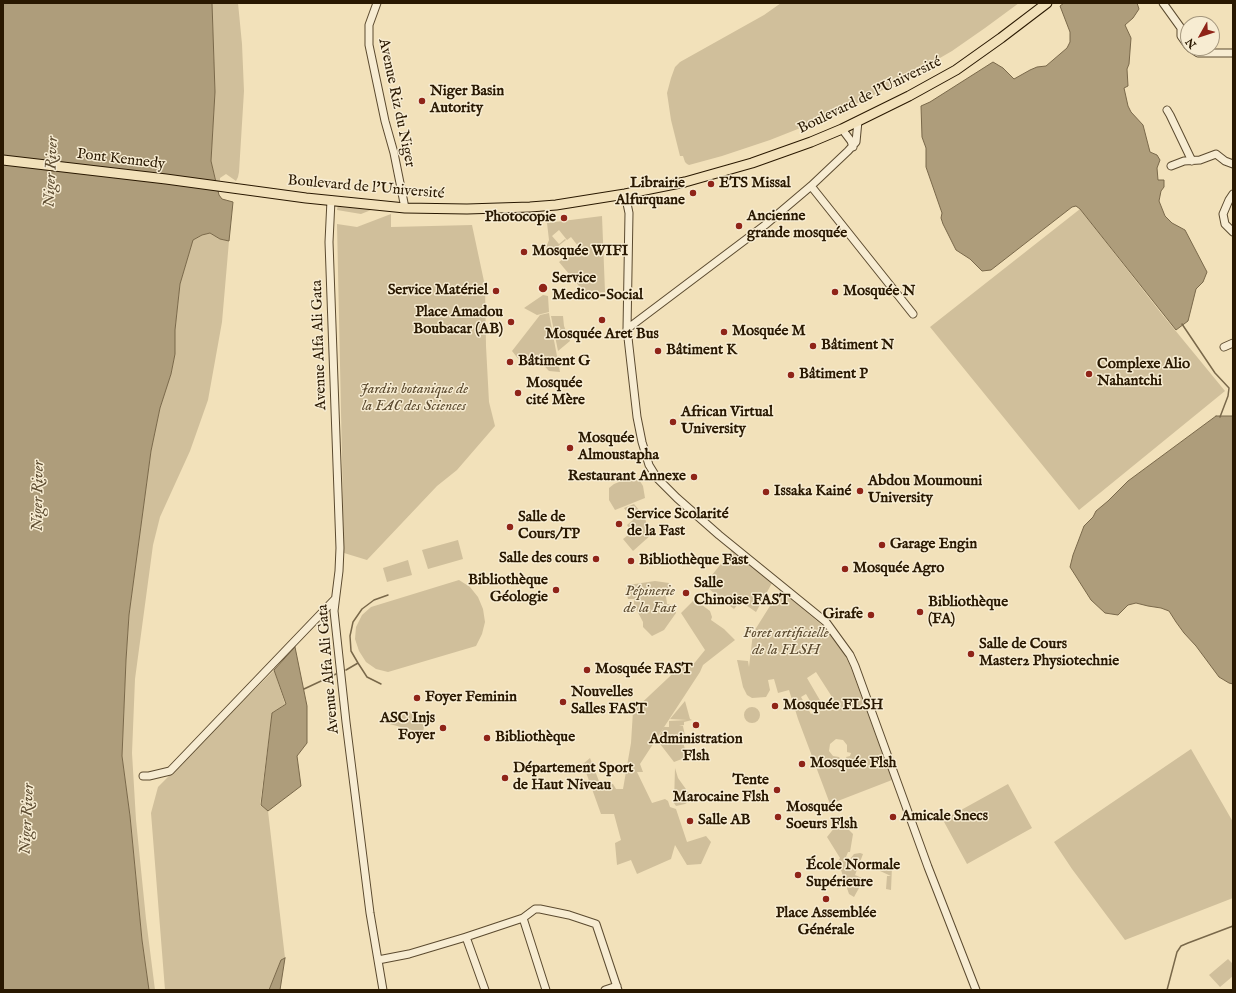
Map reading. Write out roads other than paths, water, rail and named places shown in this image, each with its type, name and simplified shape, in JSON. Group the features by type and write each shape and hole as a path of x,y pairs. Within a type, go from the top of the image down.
{"main road":[{"name":"Boulevard de l'Université","path":"236,188 306,198 405,208 467,209 556,205 625,194 685,182 752,163 811,142 842,129 909,96 956,70 1047,3"},
{"name":"Pont Kennedy","path":"3,160 236,188"}],"street":[{"name":"Avenue Riz du Niger","path":"377,3 369,25 368,45 405,208"},
{"path":"1163,3 1180,26"},
{"path":"1220,53 1233,53"},
{"path":"1167,110 1192,161"},
{"path":"627,328 765,225 811,186 853,147 856,142 858,121"},
{"path":"842,129 851,141 853,147"},
{"path":"1171,166 1184,161 1200,160 1216,154 1225,161 1233,164"},
{"path":"811,186 913,314"},
{"path":"625,194 629,213 627,328 642,442 649,464 657,478 677,498 719,535 826,622 853,661 928,867 976,990"},
{"path":"1233,194 1223,214 1225,224 1233,232"},
{"name":"Avenue Alfa Ali Gata","path":"331,200 329,242 340,548 340,572 334,611 346,722 370,913 383,990"},
{"path":"1224,347 1233,343"},
{"path":"143,776 170,771 336,599"},
{"path":"378,960 409,954 466,937 523,918 535,909 540,909 569,915 596,924 617,988 605,990"},
{"path":"523,918 546,990"},
{"path":"466,937 485,990"}],"water":[{"name":"Niger River","path":"3,3 212,3 215,92 211,161 219,195 222,199 233,202 229,241 220,239 210,233 193,240 180,284 175,330 175,354 171,374 160,408 151,451 129,615 126,660 122,756 130,816 142,940 149,990 3,990"},
{"path":"1064,3 1137,3 1139,9 1133,18 1125,25 1131,38 1129,64 1127,69 1128,86 1124,88 1128,106 1131,112 1143,125 1150,152 1157,155 1160,160 1157,168 1158,180 1164,180 1164,187 1161,191 1159,201 1165,216 1172,223 1185,230 1207,272 1203,282 1196,289 1188,321 1176,330 1080,209 1076,206 1072,207 991,270 982,271 970,259 956,250 943,224 941,218 942,213 926,167 926,148 922,137 921,106 930,102 993,62 1003,68 1014,79 1037,67 1046,66 1067,48 1070,42 1070,32 1060,6"},
{"path":"1216,416 1233,416 1233,684 1219,677 1196,646 1184,633 1169,611 1136,603 1128,605 1118,615 1105,613 1091,600 1070,567 1084,526 1093,517 1096,511 1128,481"},
{"path":"295,647 307,706 307,743 297,756 301,786 268,811 261,805 272,713 286,704 274,670"},
{"path":"285,958 280,990 269,990 281,960"}],"waterway":[{"path":"1182,324 1215,373 1229,388 1228,396 1220,417"},
{"path":"381,684 367,677 351,651 350,636 353,622 362,609 374,600 388,595"},
{"path":"346,670 358,663"},
{"path":"304,689 336,674"},
{"path":"1167,990 1177,952 1181,946 1233,926"}],"place":[{"name":"Niger Basin Autority","path":"422,101"},
{"name":"ETS Missal","path":"711,184"},
{"name":"Librairie Alfurquane","path":"693,193"},
{"name":"Photocopie","path":"564,218"},
{"name":"Ancienne grande mosquée","path":"739,226"},
{"name":"Mosquée WIFI","path":"524,252"},
{"name":"Service Medico-Social","path":"543,288"},
{"name":"Service Matériel","path":"496,291"},
{"name":"Mosquée N","path":"835,292"},
{"name":"Mosquée Aret Bus","path":"602,320"},
{"name":"Place Amadou Boubacar (AB)","path":"511,322"},
{"name":"Mosquée M","path":"724,332"},
{"name":"Bâtiment N","path":"813,346"},
{"name":"Bâtiment K","path":"658,351"},
{"name":"Bâtiment G","path":"510,362"},
{"name":"Complexe Alio Nahantchi","path":"1089,374"},
{"name":"Bâtiment P","path":"791,375"},
{"name":"Mosquée cité Mère","path":"518,393"},
{"name":"African Virtual University","path":"673,422"},
{"name":"Mosquée Almoustapha","path":"570,448"},
{"name":"Restaurant Annexe","path":"694,477"},
{"name":"Abdou Moumouni University","path":"860,491"},
{"name":"Issaka Kainé","path":"766,492"},
{"name":"Service Scolarité de la Fast","path":"619,524"},
{"name":"Salle de Cours/TP","path":"510,527"},
{"name":"Garage Engin","path":"882,545"},
{"name":"Salle des cours","path":"596,559"},
{"name":"Bibliothèque Fast","path":"631,561"},
{"name":"Mosquée Agro","path":"845,569"},
{"name":"Bibliothèque Géologie","path":"556,590"},
{"name":"Salle Chinoise FAST","path":"686,593"},
{"name":"Bibliothèque (FA)","path":"920,612"},
{"name":"Girafe","path":"871,615"},
{"name":"Salle de Cours Master2 Physiotechnie","path":"971,654"},
{"name":"Mosquée FAST","path":"587,670"},
{"name":"Foyer Feminin","path":"417,698"},
{"name":"Nouvelles Salles FAST","path":"563,702"},
{"name":"Mosquée FLSH","path":"775,706"},
{"name":"Administration Flsh","path":"696,725"},
{"name":"ASC Injs Foyer","path":"443,728"},
{"name":"Bibliothèque","path":"487,738"},
{"name":"Mosquée Flsh","path":"802,764"},
{"name":"Département Sport de Haut Niveau","path":"505,778"},
{"name":"Tente Marocaine Flsh","path":"777,790"},
{"name":"Mosquée Soeurs Flsh","path":"778,817"},
{"name":"Amicale Snecs","path":"893,817"},
{"name":"Salle AB","path":"690,821"},
{"name":"École Normale Supérieure","path":"798,875"},
{"name":"Place Assemblée Générale","path":"826,899"}],"park label":[{"name":"Jardin botanique de la FAC des Sciences","path":"414,398"},
{"name":"Pépinerie de la Fast","path":"650,600"},
{"name":"Foret artificielle de la FLSH","path":"786,642"}]}
